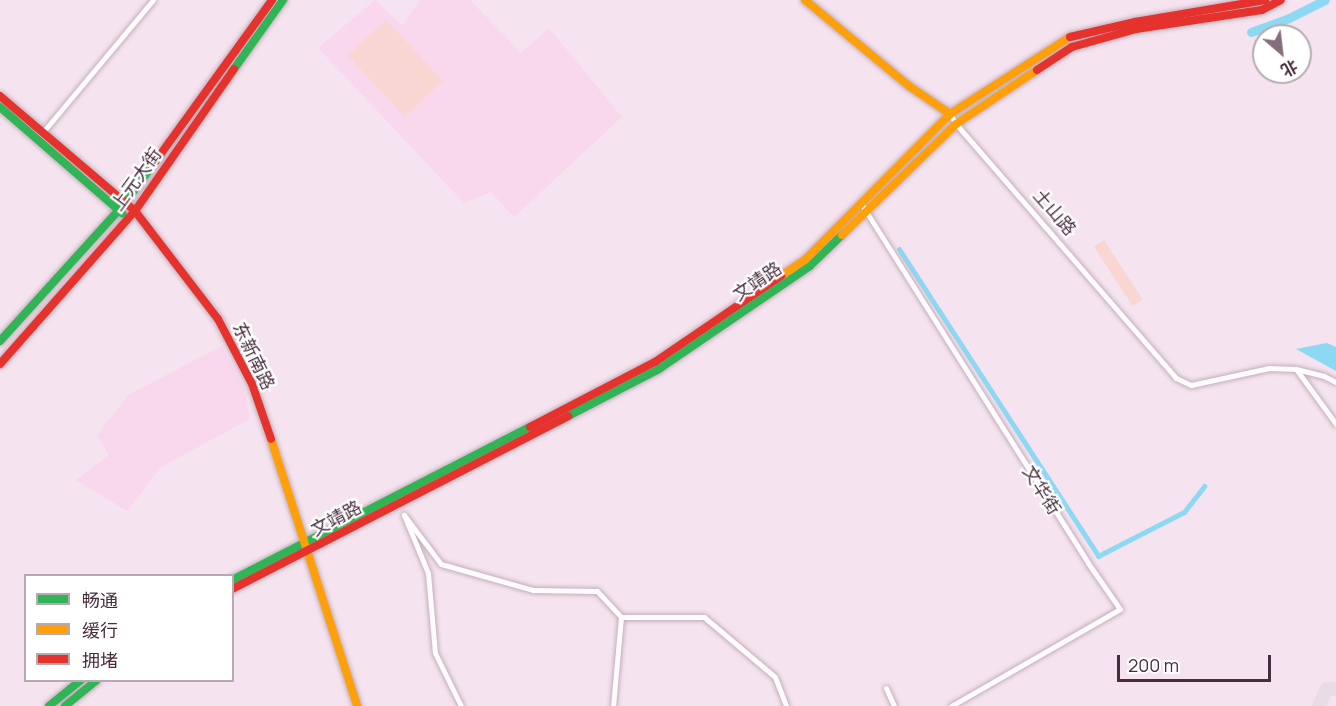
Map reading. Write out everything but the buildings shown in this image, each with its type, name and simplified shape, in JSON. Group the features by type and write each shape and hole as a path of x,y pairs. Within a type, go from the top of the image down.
{"main road":[{"name":"上元大街","path":"0,341 122,206 272,0"},
{"name":"上元大街","path":"0,364 129,219 283,0"},
{"name":"土山路","path":"805,0 909,86 950,114"},
{"name":"文靖路","path":"865,208 950,114 1066,38 1135,22 1265,0"},
{"name":"文靖路","path":"234,588 655,362 805,260 956,124 1072,47 1092,39 1136,29 1262,10 1281,0"},
{"name":"东新南路","path":"0,96 122,206 129,219"},
{"name":"东新南路","path":"0,107 122,206 135,211 218,319 252,384 357,706"},
{"name":"文靖路","path":"234,579 306,548"},
{"path":"49,706 80,682"},
{"path":"65,706 96,682"}],"street":[{"path":"42,132 153,0"},
{"name":"土山路","path":"950,114 956,124 1176,378 1191,385 1269,368 1296,369 1324,376 1336,382"},
{"name":"文华街","path":"865,208 1082,553 1120,609 951,706"},
{"path":"1296,369 1336,424"},
{"path":"461,706 435,652 428,573 404,515 441,564 533,590 597,591 621,617 704,617 775,677 786,706"},
{"path":"613,706 621,617"},
{"path":"886,688 894,706"}],"shaded area":[{"path":"375,0 402,25 420,0 470,0 521,53 549,28 622,117 514,217 491,192 464,203 318,48"},
{"path":"386,20 443,81 405,116 348,55"},
{"path":"1104,240 1143,300 1133,306 1094,247"},
{"path":"222,346 244,387 250,419 161,467 127,511 76,480 109,455 97,436 128,395"}],"water":[{"path":"1327,343 1336,347 1336,371 1296,349"}],"waterway":[{"path":"1251,32 1289,18 1325,0"},
{"path":"899,249 1098,556 1184,512 1204,486"}],"taxiway":[{"path":"1319,706 1327,689 1336,689"}],"traffic: fast":[{"path":"234,69 283,0"},
{"path":"0,107 122,213"},
{"path":"0,341 125,203 152,166"},
{"path":"568,416 659,369 810,266 842,235"},
{"path":"234,579 530,427"},
{"path":"49,706 79,682"},
{"path":"65,706 95,682"}],"traffic: slow":[{"path":"805,0 909,86 950,114"},
{"path":"781,276 805,260 950,114 1070,37"},
{"path":"842,235 956,124 1037,70"},
{"path":"271,439 357,706"}],"traffic: jam":[{"path":"152,166 272,0"},
{"path":"1070,37 1135,22 1265,0"},
{"path":"1037,70 1072,47 1136,29 1262,10 1281,0"},
{"path":"0,364 135,211 234,69"},
{"path":"0,96 135,211 218,319 252,384 271,439"},
{"path":"530,427 655,362 781,276"},
{"path":"234,588 568,416"}]}
